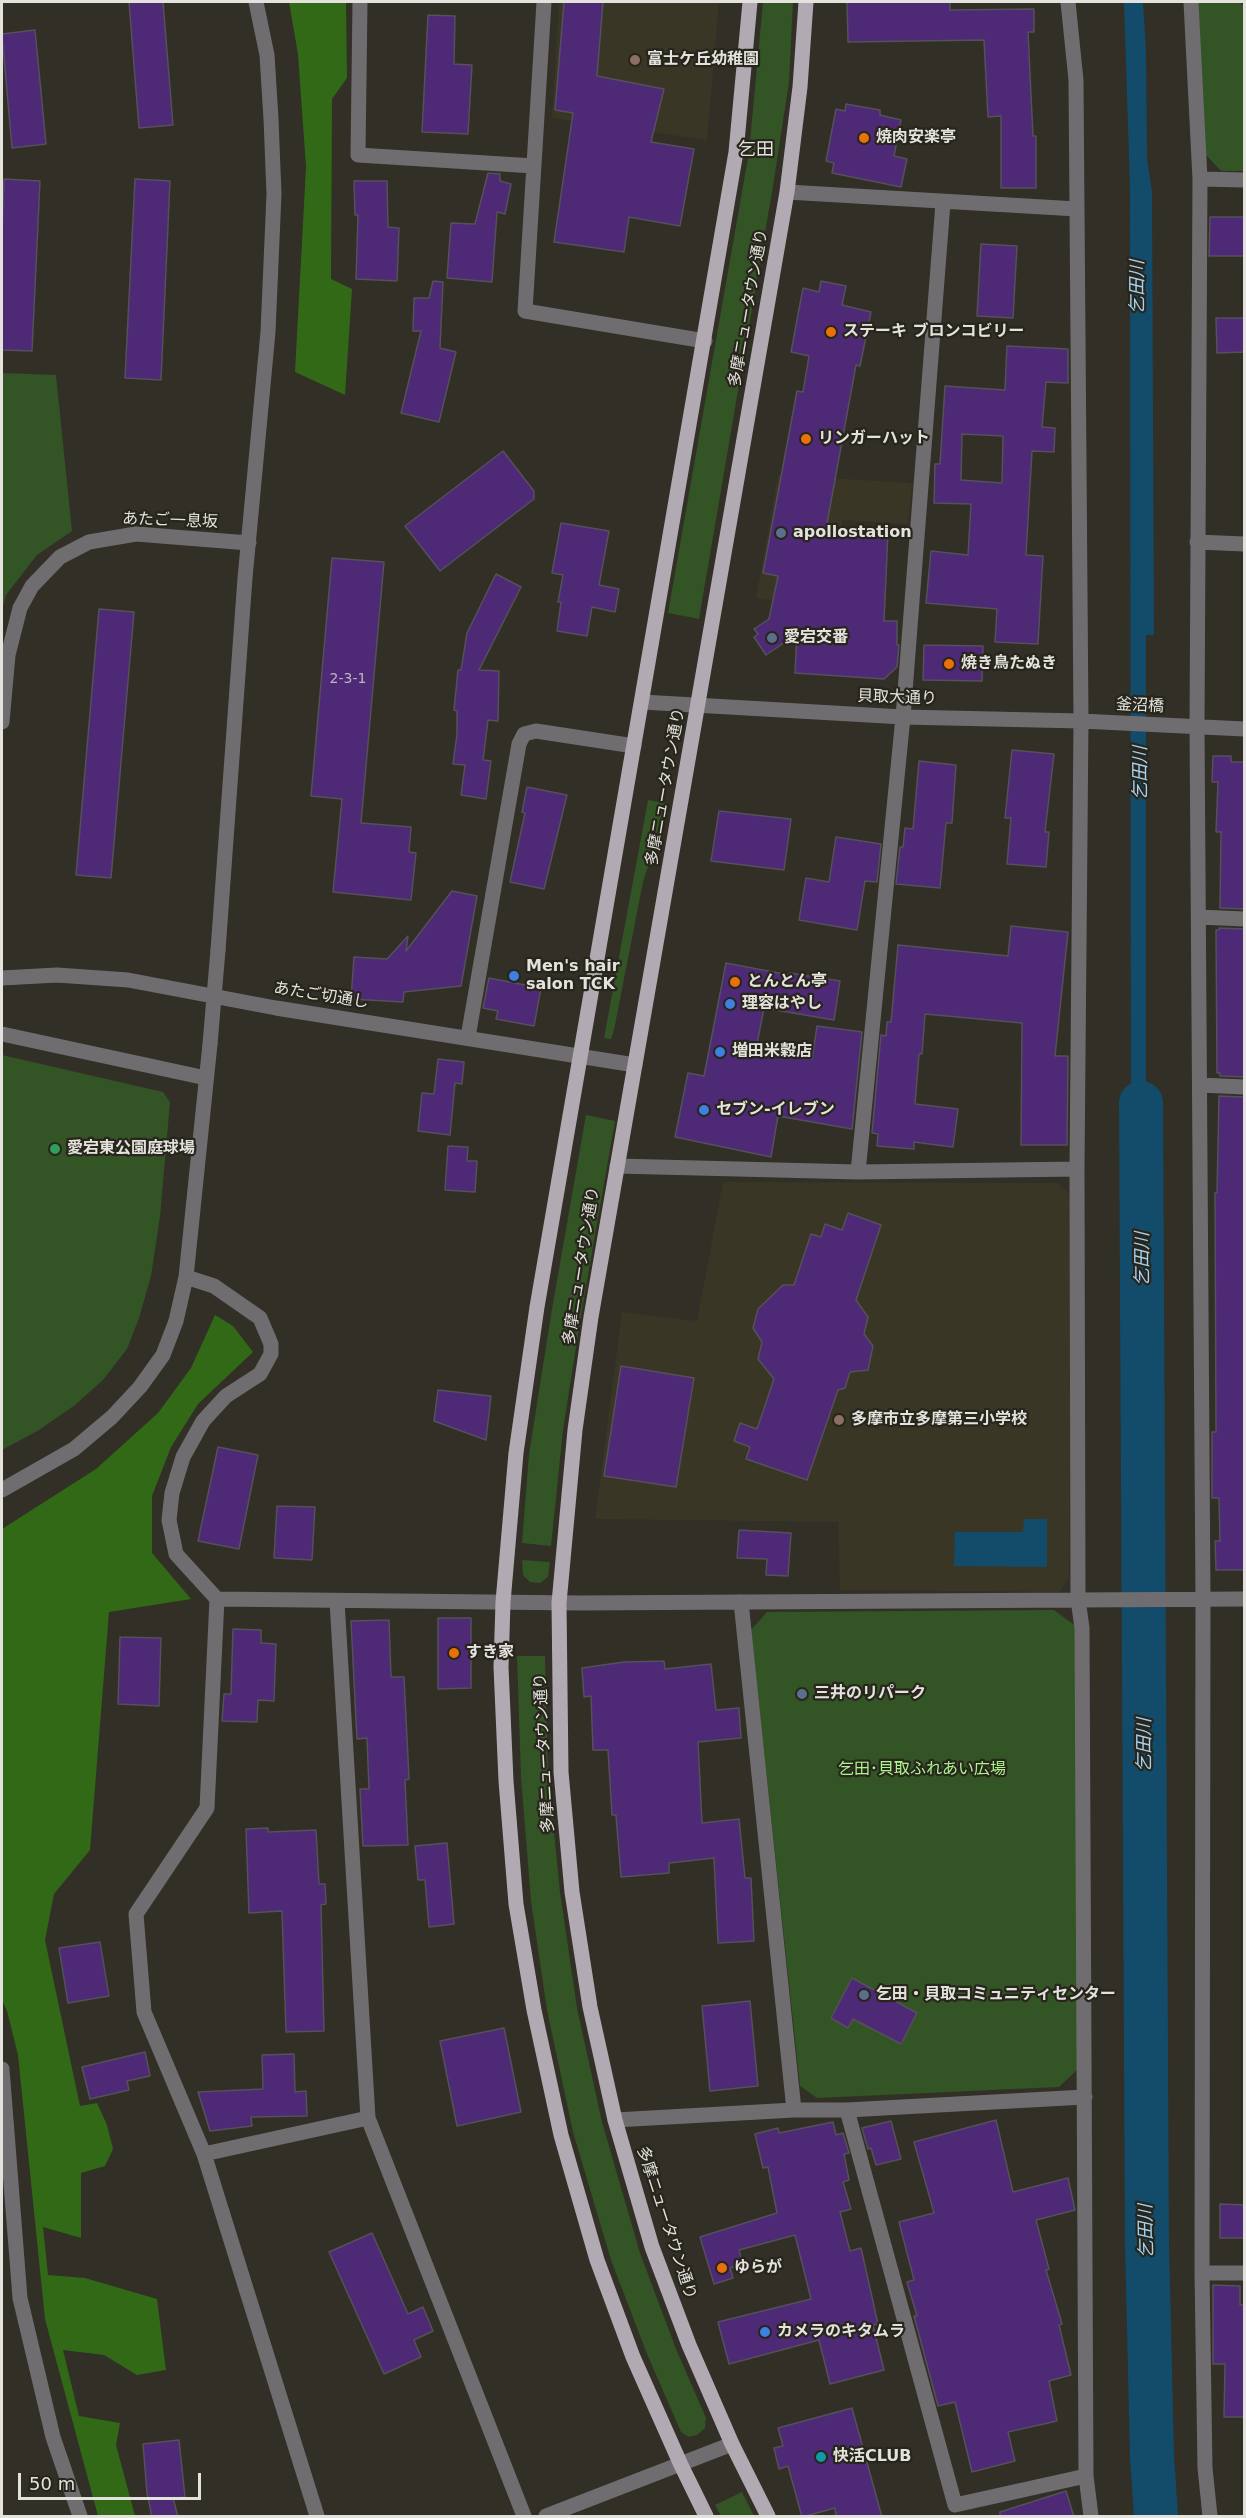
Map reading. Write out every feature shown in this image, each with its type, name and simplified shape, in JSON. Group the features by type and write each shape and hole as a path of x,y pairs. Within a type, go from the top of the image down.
{"main road":[{"path":"706,2517 633,2357 597,2260 561,2135 534,2010 516,1904 506,1781 501,1667 503,1602 516,1453 537,1307 736,152 750,2"},
{"name":"多摩ニュータウン通り","path":"768,2517 732,2444 689,2345 652,2247 615,2121 590,2007 572,1892 561,1772 559,1603 575,1430 591,1317 788,192 800,87 806,2"}],"street":[{"path":"2,1490 74,1449 112,1417 140,1387 163,1355 176,1321 186,1277 210,1044 249,543 268,332 274,194 267,55 256,2"},
{"path":"360,2 358,155 534,166"},
{"path":"544,2 525,311 705,341"},
{"path":"1068,2 1076,80 1088,721 1077,1169 1078,1599 1082,1628 1086,2476 1091,2517"},
{"path":"1191,2 1200,179 1197,542 1190,726 1199,917 1198,1169 1203,1599 1202,2273 1205,2468 1210,2517"},
{"path":"1200,179 1245,180"},
{"path":"788,192 1077,209"},
{"path":"858,1172 903,717 943,202"},
{"name":"あたご一息坂","path":"2,722 8,656 20,608 33,586 60,557 89,543 136,534 249,543"},
{"path":"1197,542 1245,544"},
{"name":"貝取大通り","path":"642,702 903,717 1088,721"},
{"name":"釜沼橋","path":"1088,721 1190,726"},
{"path":"1190,726 1245,729"},
{"path":"468,1037 517,756 524,734 536,731 634,746"},
{"path":"1199,917 1245,919"},
{"name":"あたご切通し","path":"2,978 57,975 128,980 276,1008 635,1065"},
{"path":"2,1034 206,1078"},
{"path":"1200,1085 1245,1087"},
{"path":"617,1166 858,1172 1077,1169"},
{"path":"186,1277 214,1286 260,1318 271,1344 271,1354 260,1374 226,1396 203,1421 183,1457 172,1493 169,1520 176,1554 218,1599 559,1603 1245,1599"},
{"path":"218,1599 207,1808 136,1914 144,2012 204,2154 317,2517"},
{"path":"337,1601 368,2118 524,2517"},
{"path":"741,1602 794,2110"},
{"path":"2,2069 20,2298 53,2437 80,2517"},
{"path":"615,2121 794,2110 847,2110 1085,2097"},
{"path":"847,2110 955,2505 1086,2476"},
{"path":"204,2154 368,2118"},
{"path":"1202,2273 1245,2273"},
{"path":"546,2517 732,2444"}],"shaded area":[{"name":"富士ケ丘幼稚園","path":"559,2 719,2 707,140 552,118"},
{"path":"778,475 912,483 908,524 842,520 832,608 756,598"},
{"name":"多摩市立多摩第三小学校","path":"723,1182 1058,1183 1072,1196 1069,1577 1059,1592 840,1590 838,1522 595,1519 622,1312 697,1321"}],"green space":[{"path":"289,2 346,2 347,78 332,99 331,279 352,289 345,395 295,372 306,167 298,54"},
{"path":"763,2 793,2 789,82 699,619 668,613 749,152"},
{"path":"1197,2 1238,2 1244,6 1244,171 1221,171 1204,153"},
{"path":"2,373 56,375 72,531 37,555 6,595 2,610"},
{"path":"648,800 665,803 662,823 643,882 614,1030 611,1039 604,1038"},
{"path":"2,1055 163,1092 170,1102 160,1217 151,1276 127,1349 103,1380 75,1405 39,1430 2,1450"},
{"path":"586,1115 615,1121 563,1430 551,1546 522,1543 529,1454"},
{"path":"215,1315 233,1326 253,1352 198,1404 171,1447 152,1496 152,1553 191,1599 109,1612 90,1850 54,1894 45,1940 80,2106 97,2103 107,2125 113,2149 105,2166 81,2173 81,2238 43,2227 48,2275 85,2278 157,2299 166,2370 137,2375 104,2355 63,2350 79,2416 120,2423 116,2445 135,2516 98,2516 45,2319 18,2055 2,2000 2,1529 96,1469 158,1413 191,1368"},
{"path":"522,1560 550,1562 548,1577 540,1583 530,1582 523,1575"},
{"name":"乞田･貝取ふれあい広場","path":"1054,1610 1077,1627 1079,2068 1059,2087 817,2098 800,2086 751,1630 767,1612"},
{"path":"517,1656 545,1656 548,1772 560,1892 577,2008 602,2122 640,2253 676,2349 706,2418 705,2428 697,2435 689,2437 681,2432 647,2354 611,2260 573,2132 547,2010 531,1901 521,1777"},
{"path":"742,2492 754,2516 721,2516 715,2505"}],"water":[{"path":"1124,2 1143,2 1147,159 1152,191 1154,635 1146,635 1146,1162 1131,1160 1130,187"},
{"path":"1024,1519 1047,1519 1047,1567 954,1566 955,1532 1023,1532"}],"building":[{"path":"129,2 163,2 173,125 139,128"},
{"path":"564,2 603,2 597,76 664,89 651,142 694,149 680,226 629,217 624,252 554,242 573,113 555,110"},
{"path":"847,2 950,2 950,10 1034,9 1034,32 1028,32 1033,136 1036,136 1036,188 1001,188 1001,116 988,117 984,40 848,42"},
{"path":"428,15 455,16 454,64 472,65 468,134 422,132"},
{"path":"35,30 46,144 12,148 2,34"},
{"name":"焼肉安楽亭","path":"846,104 880,110 880,115 901,120 894,156 907,159 901,187 832,173 834,163 826,161 836,109 845,111"},
{"path":"488,173 500,174 500,181 511,184 505,214 497,212 492,282 447,278 451,223 475,224"},
{"path":"4,179 40,181 32,351 2,350"},
{"path":"135,179 170,181 161,380 125,378"},
{"path":"354,181 387,181 388,227 399,228 397,281 356,279 358,215 355,215"},
{"path":"1210,217 1245,217 1245,256 1209,256"},
{"path":"981,244 1017,246 1013,318 977,316"},
{"path":"433,281 443,282 440,348 456,352 439,422 401,413 421,331 413,331 414,298 429,298"},
{"path":"821,281 846,286 842,305 871,312 860,366 856,365 826,529 888,532 884,621 897,621 897,645 899,645 897,667 884,679 795,673 797,634 766,655 754,637 758,634 754,629 769,619 778,576 763,573 797,391 803,392 809,356 791,352 803,288 819,292"},
{"path":"1216,318 1245,318 1245,352 1217,353"},
{"path":"1007,346 1068,349 1068,383 1046,382 1042,427 1055,428 1054,452 1032,451 1026,555 1043,556 1038,644 995,642 997,609 926,603 931,551 968,555 971,504 934,503 935,464 940,464 945,386 1005,390","holes":["962,434 1003,436 1002,483 961,480"]},
{"path":"503,451 534,491 534,499 440,571 405,526"},
{"path":"561,523 609,531 599,585 619,589 615,612 592,607 587,636 557,631 561,602 558,602 563,575 552,573"},
{"path":"332,558 384,562 361,823 411,827 409,852 416,853 411,900 333,892 342,799 311,796"},
{"path":"496,574 521,587 479,670 499,671 498,721 488,720 483,760 491,761 486,799 461,795 465,765 453,764 457,734 457,711 454,710 458,670 461,670 467,633"},
{"path":"99,609 134,612 111,878 76,875"},
{"path":"924,645 983,646 982,681 923,680"},
{"path":"1012,750 1054,754 1045,832 1049,832 1046,867 1007,864 1011,818 1005,818"},
{"path":"1213,756 1231,756 1231,762 1245,762 1245,909 1220,908 1221,832 1216,832 1218,782 1212,782"},
{"path":"919,761 956,765 952,823 946,823 940,888 896,884 900,847 903,847 905,828 913,829"},
{"path":"527,787 567,795 544,889 510,882 525,813 522,812"},
{"path":"719,811 791,819 784,870 711,861"},
{"path":"836,837 881,844 877,882 865,881 857,930 799,920 806,878 829,882"},
{"path":"452,891 477,896 461,986 404,992 403,1002 351,999 354,957 387,959 408,936 406,951"},
{"path":"1011,926 1068,932 1055,1056 1068,1056 1067,1145 1021,1145 1022,1023 925,1014 915,1104 958,1109 953,1147 914,1142 914,1149 877,1146 878,1134 872,1133 881,1035 886,1036 887,1022 891,1022 898,945 1008,956"},
{"path":"1219,928 1245,929 1245,1077 1220,1076 1220,1073 1217,1073 1216,930"},
{"path":"726,963 789,975 790,973 840,981 834,1020 764,1008 756,1049 812,1059 817,1026 862,1032 852,1129 778,1116 771,1157 675,1137 688,1073 704,1076"},
{"path":"489,978 541,988 534,1026 496,1019 498,1011 483,1008"},
{"path":"438,1059 464,1062 462,1084 455,1083 450,1135 418,1131 422,1093 434,1094"},
{"path":"1219,1096 1245,1097 1245,1570 1216,1570 1215,1541 1220,1541 1219,1498 1212,1498 1212,1432 1216,1432 1215,1193 1217,1193"},
{"path":"448,1146 468,1147 467,1161 477,1161 475,1192 445,1190"},
{"path":"848,1213 881,1225 856,1300 868,1317 864,1334 873,1346 868,1370 850,1372 845,1388 838,1390 807,1480 746,1459 750,1447 734,1441 740,1423 757,1429 774,1379 758,1359 762,1342 753,1328 758,1309 783,1285 794,1285 811,1234 821,1237 825,1224 842,1230"},
{"path":"621,1366 694,1378 676,1487 604,1476"},
{"path":"438,1390 491,1396 486,1440 434,1421"},
{"path":"218,1447 258,1455 239,1549 198,1541"},
{"path":"277,1506 315,1507 312,1560 274,1558"},
{"path":"739,1530 791,1533 788,1576 766,1575 767,1559 737,1558"},
{"name":"すき家","path":"438,1618 471,1618 471,1688 438,1689"},
{"path":"389,1620 391,1677 404,1677 409,1779 405,1780 408,1845 363,1846 360,1789 369,1789 367,1738 357,1739 351,1621"},
{"path":"233,1629 261,1630 261,1643 276,1644 274,1701 258,1700 257,1722 222,1721 224,1694 231,1694"},
{"path":"120,1637 161,1638 159,1706 118,1704"},
{"path":"664,1661 665,1669 711,1664 716,1710 739,1708 741,1738 698,1742 702,1823 739,1819 745,1878 751,1878 754,1941 718,1943 714,1858 669,1863 669,1873 621,1877 616,1815 612,1815 608,1750 593,1750 591,1696 584,1697 582,1668 624,1662"},
{"path":"268,1828 268,1832 316,1830 319,1884 325,1884 326,1904 321,1905 324,2031 286,2032 282,1911 249,1913 246,1829"},
{"path":"447,1843 454,1924 429,1927 425,1880 418,1880 415,1846"},
{"path":"100,1942 109,1996 68,2003 59,1948"},
{"name":"乞田・貝取コミュニティセンター","path":"852,1978 917,2013 901,2044 853,2019 848,2028 831,2018"},
{"path":"750,2001 758,2086 710,2091 702,2006"},
{"path":"504,2028 521,2112 457,2126 440,2041"},
{"path":"145,2052 150,2076 127,2081 129,2090 90,2099 82,2067"},
{"path":"294,2054 295,2092 306,2091 307,2116 251,2117 252,2126 210,2131 198,2092 263,2089 262,2055"},
{"path":"996,2120 1013,2192 1068,2178 1075,2210 1036,2220 1049,2269 1046,2270 1062,2324 1059,2325 1071,2375 1049,2381 1057,2421 1008,2432 1015,2461 972,2472 955,2402 938,2406 914,2316 917,2316 907,2282 914,2280 899,2222 934,2213 914,2142"},
{"path":"891,2121 901,2159 876,2165 871,2148 868,2149 862,2128"},
{"path":"833,2122 836,2135 843,2133 849,2153 844,2154 849,2180 843,2182 851,2209 840,2212 850,2251 861,2248 878,2324 873,2325 884,2370 830,2384 819,2340 729,2364 718,2322 811,2299 795,2235 739,2250 743,2265 730,2268 733,2278 714,2284 700,2237 777,2213 768,2167 763,2168 755,2134 778,2128 779,2133"},
{"path":"1220,2204 1245,2205 1245,2238 1220,2238"},
{"path":"372,2233 408,2314 423,2307 433,2331 414,2340 421,2357 384,2374 329,2252"},
{"path":"1213,2285 1240,2286 1240,2305 1245,2305 1245,2417 1224,2417 1225,2364 1213,2364"},
{"name":"快活CLUB","path":"852,2408 882,2517 836,2517 835,2508 802,2517 788,2466 779,2469 774,2448 783,2446 778,2428"},
{"path":"179,2440 185,2497 173,2498 178,2517 152,2517 147,2493 143,2444"},
{"path":"1066,2491 1074,2517 1000,2517 1000,2512"}],"waterway":[{"name":"乞田川","path":"1141,1103 1147,2243 1152,2456 1156,2516"}],"place":[{"name":"富士ケ丘幼稚園","path":"635,60"},
{"name":"焼肉安楽亭","path":"864,138"},
{"name":"ステーキ ブロンコビリー","path":"831,332"},
{"name":"リンガーハット","path":"806,439"},
{"name":"apollostation","path":"781,533"},
{"name":"愛宕交番","path":"772,638"},
{"name":"焼き鳥たぬき","path":"949,664"},
{"name":"Men's hair salon TCK","path":"514,976"},
{"name":"とんとん亭","path":"735,982"},
{"name":"理容はやし","path":"730,1004"},
{"name":"増田米穀店","path":"720,1052"},
{"name":"セブン-イレブン","path":"704,1110"},
{"name":"愛宕東公園庭球場","path":"55,1149"},
{"name":"多摩市立多摩第三小学校","path":"839,1420"},
{"name":"すき家","path":"454,1653"},
{"name":"三井のリパーク","path":"802,1694"},
{"name":"乞田・貝取コミュニティセンター","path":"864,1995"},
{"name":"ゆらが","path":"722,2268"},
{"name":"カメラのキタムラ","path":"765,2332"},
{"name":"快活CLUB","path":"821,2457"}],"district":[{"name":"乞田","path":"756,150"}]}
